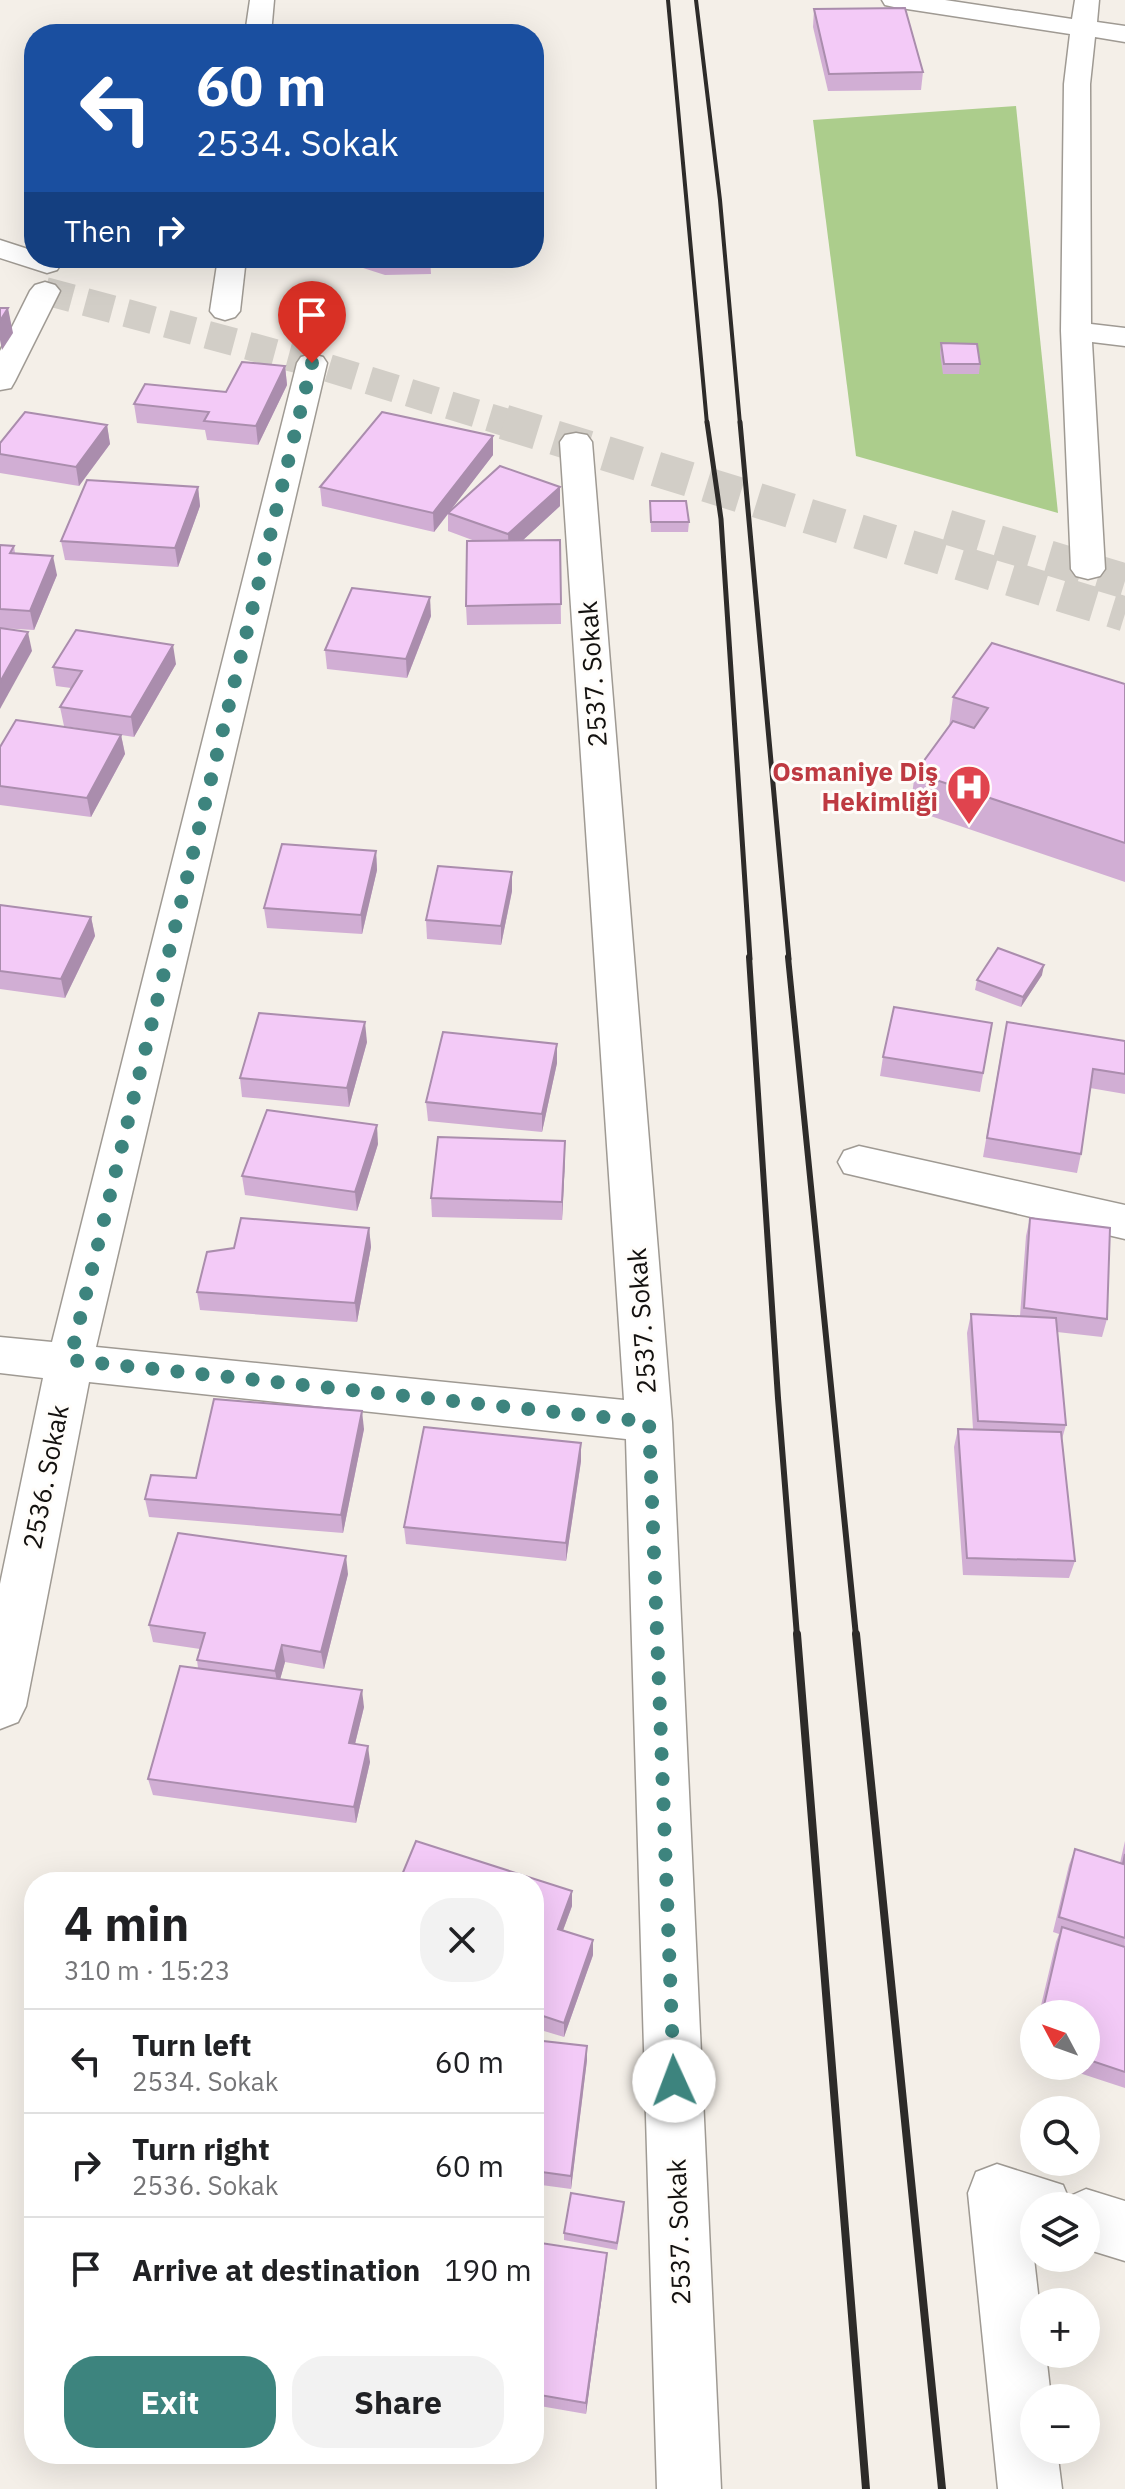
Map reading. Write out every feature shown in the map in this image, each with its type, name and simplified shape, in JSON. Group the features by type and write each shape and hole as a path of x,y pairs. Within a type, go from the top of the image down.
{"street":[{"path":"259,24 262,0"},
{"path":"894,0 1084,14 1125,34"},
{"path":"1084,14 1077,84 1076,331 1088,569"},
{"path":"0,249 24,264"},
{"path":"31,268 46,277"},
{"path":"225,311 231,268"},
{"path":"0,278 46,277"},
{"path":"0,381 46,277"},
{"path":"1076,331 1125,337"},
{"name":"2536. Sokak","path":"0,1706 70,1360 312,363"},
{"name":"2537. Sokak","path":"576,442 649,1422 689,2489"},
{"path":"859,1162 1125,1222"},
{"path":"0,1355 649,1422"},
{"path":"1020,2200 997,2193 1030,2489"},
{"path":"1100,2223 1125,2231"}],"green space":[{"path":"1016,106 1058,513 856,456 813,120"}],"building":[{"path":"905,8 923,72 829,74 814,9"},
{"path":"0,308 8,308 0,321"},
{"path":"941,343 977,344 980,364 944,364"},
{"path":"242,362 285,366 256,426 204,421 209,412 134,404 145,384 226,392"},
{"path":"25,412 107,425 76,467 0,454 0,443"},
{"path":"382,412 493,436 433,513 320,487"},
{"path":"500,466 560,487 508,534 448,513"},
{"path":"87,480 198,487 175,548 61,541"},
{"path":"650,501 686,501 689,522 651,522"},
{"path":"560,540 561,604 466,606 467,541"},
{"path":"0,545 14,546 10,553 53,556 30,611 0,609"},
{"path":"352,588 430,597 406,659 325,650"},
{"path":"0,628 28,632 0,682"},
{"path":"76,630 173,645 131,717 60,707 82,671 53,667"},
{"path":"992,643 1125,684 1125,843 915,773 953,721 974,728 988,708 953,697"},
{"path":"16,720 121,735 87,798 0,786 0,747"},
{"path":"282,844 376,851 361,915 264,908"},
{"path":"438,866 512,872 501,926 426,920"},
{"path":"0,905 91,917 61,979 0,971"},
{"path":"998,948 1044,965 1023,997 977,980"},
{"path":"894,1007 992,1023 983,1073 883,1057"},
{"path":"259,1013 365,1022 347,1088 240,1078"},
{"path":"1007,1022 1125,1041 1125,1074 1093,1069 1081,1154 987,1138"},
{"path":"443,1032 557,1044 542,1114 426,1102"},
{"path":"267,1110 377,1125 355,1192 242,1176"},
{"path":"438,1137 565,1141 562,1202 431,1198"},
{"path":"241,1218 369,1228 355,1303 197,1292 207,1252 234,1248"},
{"path":"1030,1218 1110,1228 1107,1319 1024,1308"},
{"path":"971,1314 1056,1318 1066,1425 978,1421"},
{"path":"214,1399 362,1411 341,1515 145,1499 151,1475 196,1478"},
{"path":"424,1427 581,1443 566,1543 404,1527"},
{"path":"958,1429 1061,1432 1075,1561 967,1558"},
{"path":"178,1533 346,1556 321,1652 282,1645 275,1671 197,1660 205,1633 149,1625"},
{"path":"180,1666 362,1690 349,1743 368,1746 354,1807 148,1779"},
{"path":"416,1841 513,1872 403,1872"},
{"path":"1075,1849 1123,1864 1125,1854 1125,1938 1059,1917"},
{"path":"544,1882 572,1891 558,1929 593,1940 564,2023 544,2016"},
{"path":"1062,1927 1125,1947 1125,2072 1100,2064 1100,2000 1045,2000"},
{"path":"544,2041 587,2046 571,2176 544,2172"},
{"path":"571,2193 624,2202 617,2243 564,2233"},
{"path":"544,2244 607,2253 586,2403 544,2396"}],"tunnel":[{"path":"45,291 312,363 511,424"},
{"path":"504,422 1125,614"},
{"path":"947,527 1125,581"}],"railway":[{"path":"668,0 707,424"},
{"path":"696,0 720,200 740,424"},
{"path":"707,422 721,519 750,959"},
{"path":"740,422 789,959"},
{"path":"749,957 797,1636"},
{"path":"788,957 856,1636"},
{"path":"797,1634 866,2489"},
{"path":"856,1634 942,2489"}],"place":[{"name":"Osmaniye Diş Hekimliği","path":"969,826"}],"route":[{"path":"312,363 70,1360 649,1422 674,2081"}]}
